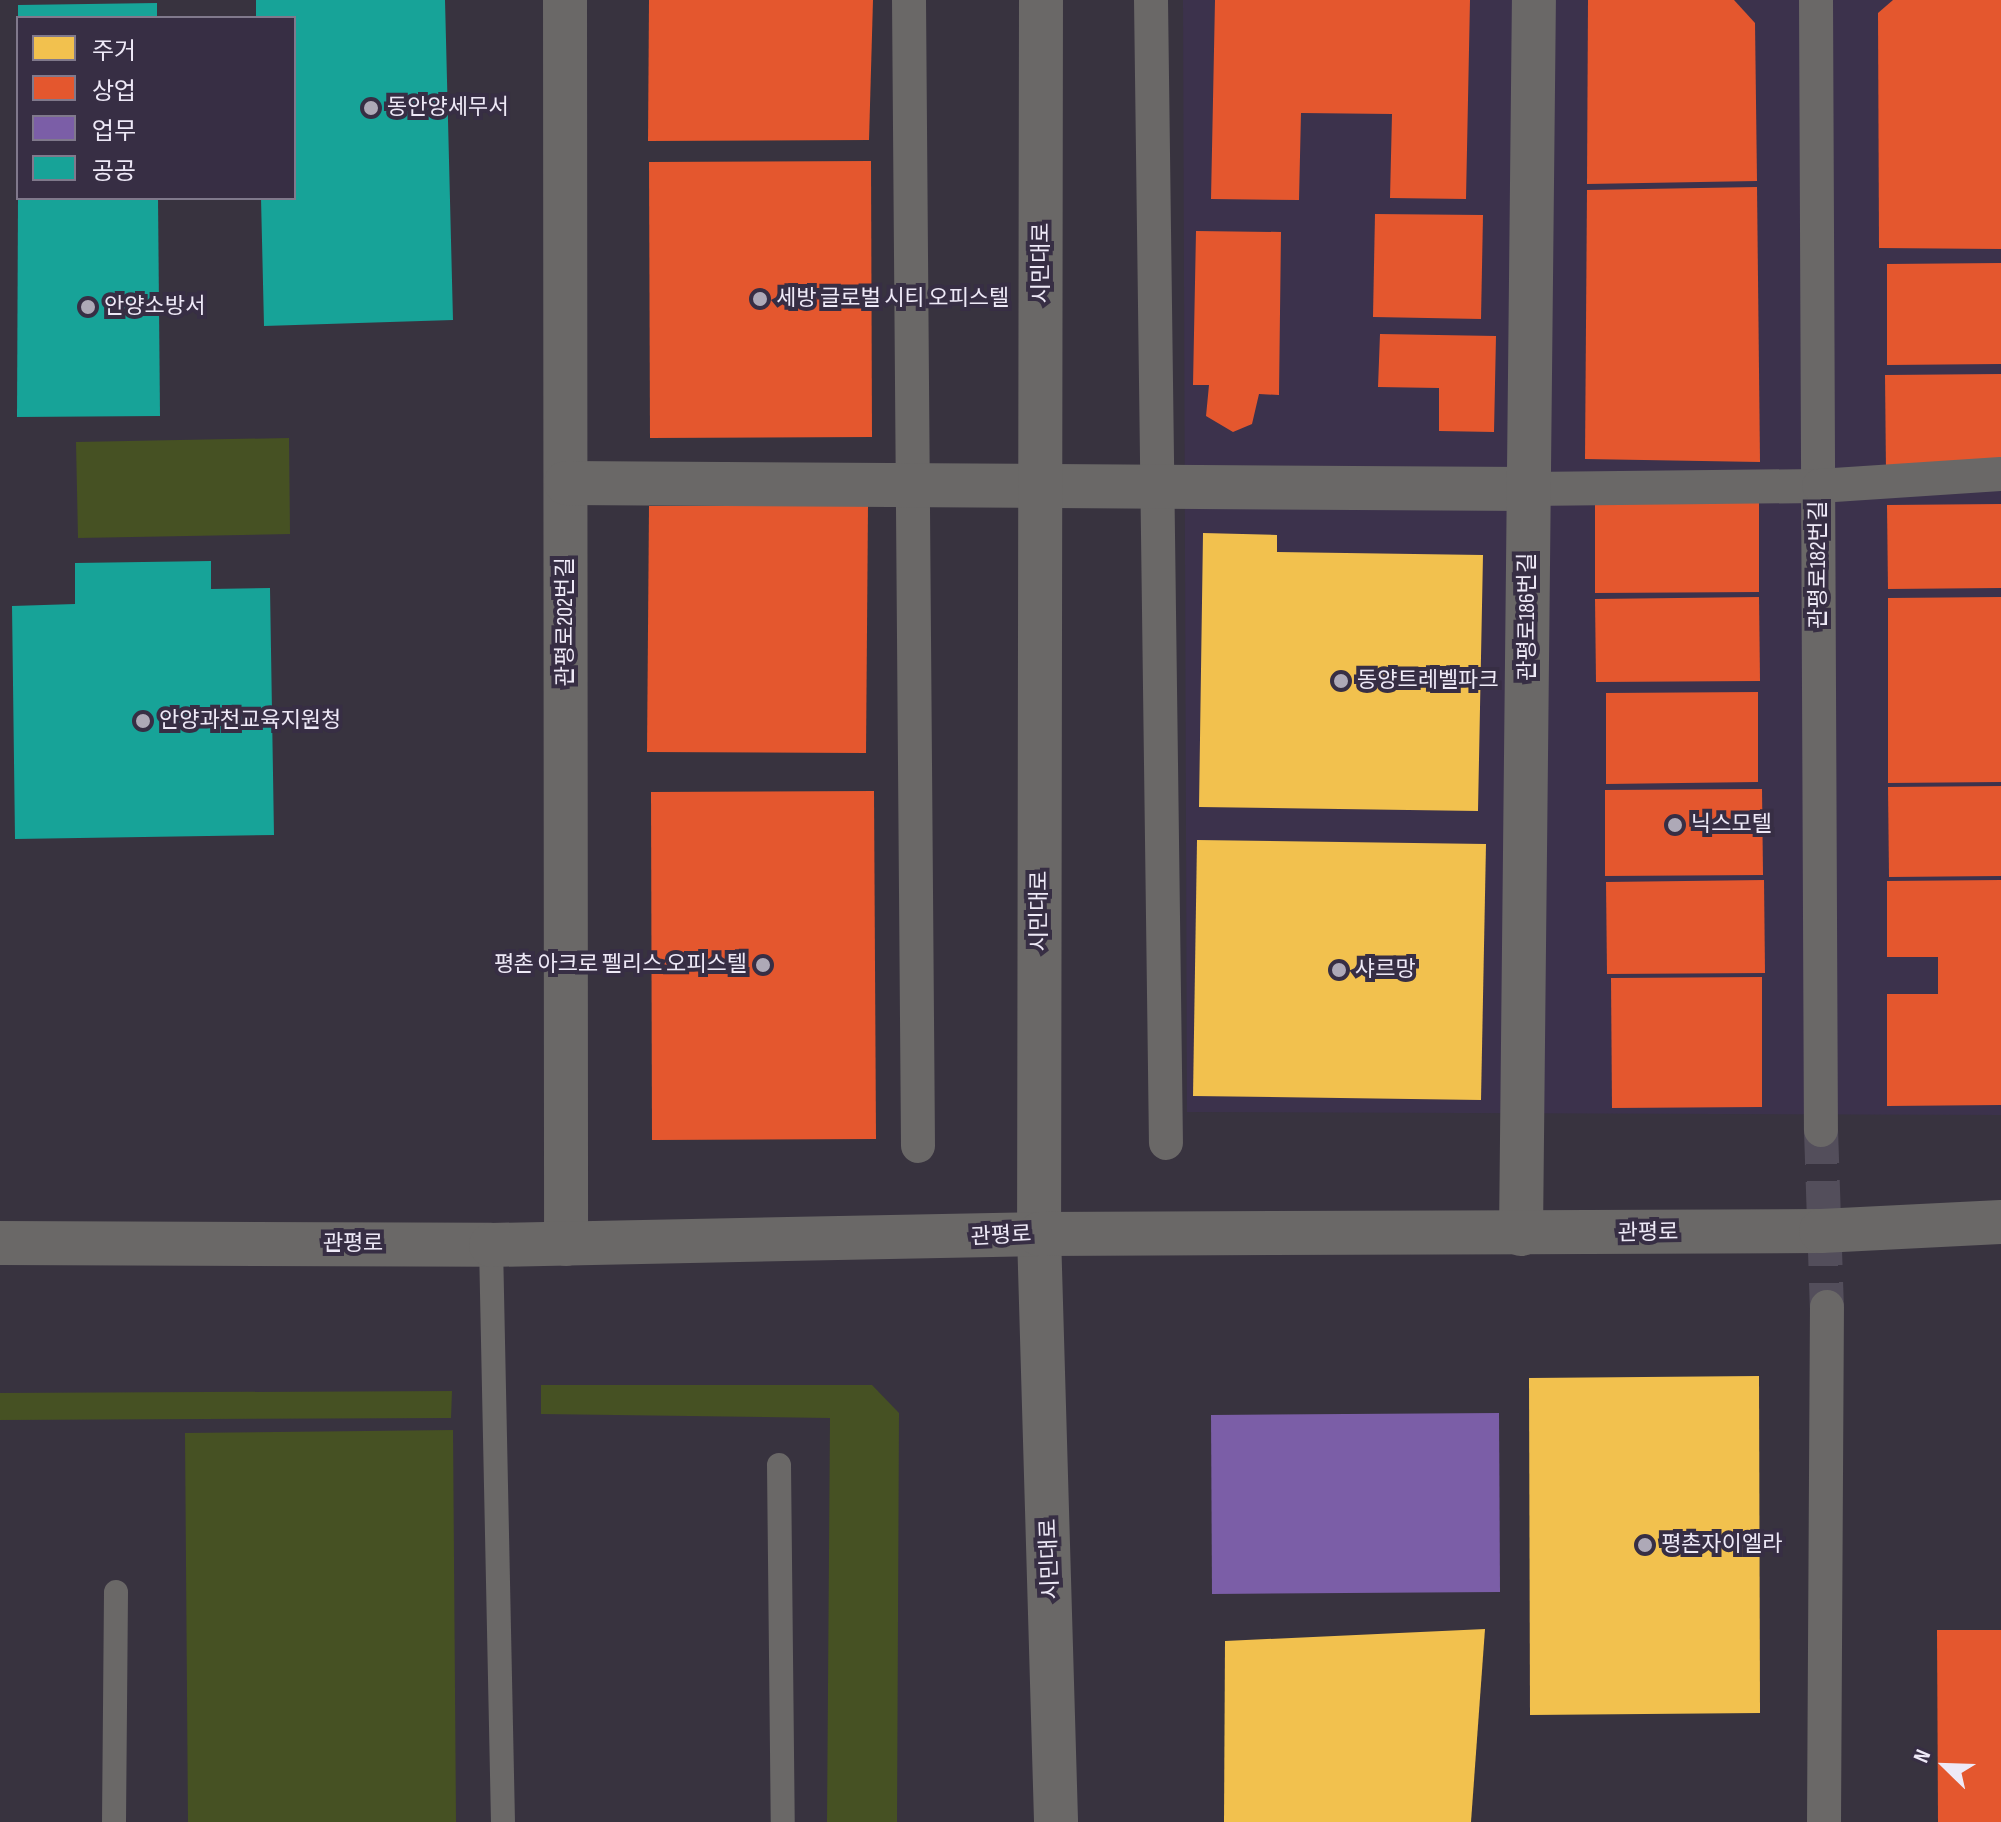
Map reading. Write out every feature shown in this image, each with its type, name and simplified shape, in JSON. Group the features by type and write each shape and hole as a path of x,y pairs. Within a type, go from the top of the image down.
{"street":[{"name":"관평로202번길","path":"565,0 566,1244"},
{"path":"909,0 918,1146"},
{"name":"시민대로","path":"1041,0 1039,1234 1056,1822"},
{"path":"1151,0 1166,1143"},
{"name":"관평로186번길","path":"1521,1234 1534,0"},
{"name":"관평로182번길","path":"1816,0 1821,1130"},
{"path":"566,483 1042,483 1158,489 1528,489 1819,486 2001,474"},
{"name":"관평로","path":"0,1243 491,1245 1039,1234 1521,1234 2001,1222"},
{"path":"1824,1822 1827,1307"}],"lane":[{"path":"491,1245 503,1822"},
{"path":"779,1465 783,1822"},
{"path":"114,1822 116,1592"}],"shaded area":[{"path":"1183,0 2001,0 2001,1115 1187,1112"}],"green space":[{"path":"289,438 290,534 78,538 76,442"},
{"path":"541,1385 872,1385 899,1413 897,1822 827,1822 830,1418 541,1414"},
{"path":"452,1391 451,1418 0,1420 0,1393"},
{"path":"453,1430 456,1822 188,1822 185,1433"}],"building: 주거":[{"name":"동양트레벨파크","path":"1203,533 1277,535 1277,552 1483,555 1478,811 1199,807"},
{"name":"샤르망","path":"1197,840 1486,844 1481,1100 1193,1096"},
{"name":"평촌자이엘라","path":"1759,1376 1760,1713 1530,1715 1529,1378"},
{"path":"1485,1629 1471,1822 1224,1822 1225,1641"}],"building: 상업":[{"path":"649,0 873,0 869,140 648,141"},
{"path":"1215,0 1470,0 1466,199 1390,198 1392,114 1301,113 1299,200 1211,199"},
{"path":"1588,0 1734,0 1755,23 1757,181 1587,184"},
{"path":"1893,0 2001,0 2001,249 1879,248 1878,13"},
{"name":"세방 글로벌 시티 오피스텔","path":"871,161 872,437 650,438 649,162"},
{"path":"1757,187 1760,462 1585,459 1587,190"},
{"path":"1375,214 1483,215 1481,319 1373,317"},
{"path":"1196,231 1281,232 1279,395 1259,394 1252,424 1233,432 1206,416 1209,385 1193,385"},
{"path":"2001,263 2001,364 1887,365 1887,264"},
{"path":"1380,334 1496,336 1494,432 1439,431 1439,388 1378,387"},
{"path":"2001,374 2001,472 1886,473 1885,375"},
{"path":"1759,501 1759,592 1595,593 1595,502"},
{"path":"2001,504 2001,588 1888,589 1887,505"},
{"path":"649,506 868,506 866,753 647,752"},
{"path":"1759,597 1760,681 1596,682 1595,599"},
{"path":"2001,597 2001,782 1888,783 1888,598"},
{"path":"1758,692 1758,782 1606,784 1606,693"},
{"path":"2001,786 2001,876 1889,877 1888,787"},
{"path":"1762,789 1763,875 1605,876 1605,790"},
{"name":"평촌 아크로 펠리스 오피스텔","path":"874,791 876,1139 652,1140 651,792"},
{"path":"1764,880 1765,973 1607,974 1606,882"},
{"path":"2001,880 2001,1105 1887,1106 1887,994 1938,994 1938,957 1887,957 1887,881"},
{"path":"1762,977 1762,1107 1612,1108 1611,978"},
{"path":"1937,1630 2001,1630 2001,1822 1938,1822"}],"building: 업무":[{"path":"1499,1413 1500,1592 1212,1594 1211,1415"}],"building: 공공":[{"name":"동안양세무서","path":"256,0 445,0 453,320 264,326 261,200 296,200 296,16 256,16"},
{"path":"157,3 157,16 18,16 18,5"},
{"name":"안양소방서","path":"18,200 158,200 160,416 17,417"},
{"name":"안양과천교육지원청","path":"211,561 211,589 270,588 274,835 15,839 12,606 75,604 75,563"}],"tunnel":[{"path":"1821,1130 1827,1307"}],"place":[{"name":"동안양세무서","path":"371,108"},
{"name":"세방 글로벌 시티 오피스텔","path":"760,299"},
{"name":"안양소방서","path":"88,307"},
{"name":"동양트레벨파크","path":"1341,681"},
{"name":"안양과천교육지원청","path":"143,721"},
{"name":"닉스모텔","path":"1675,825"},
{"name":"평촌 아크로 펠리스 오피스텔","path":"763,965"},
{"name":"샤르망","path":"1339,970"},
{"name":"평촌자이엘라","path":"1645,1545"}]}
